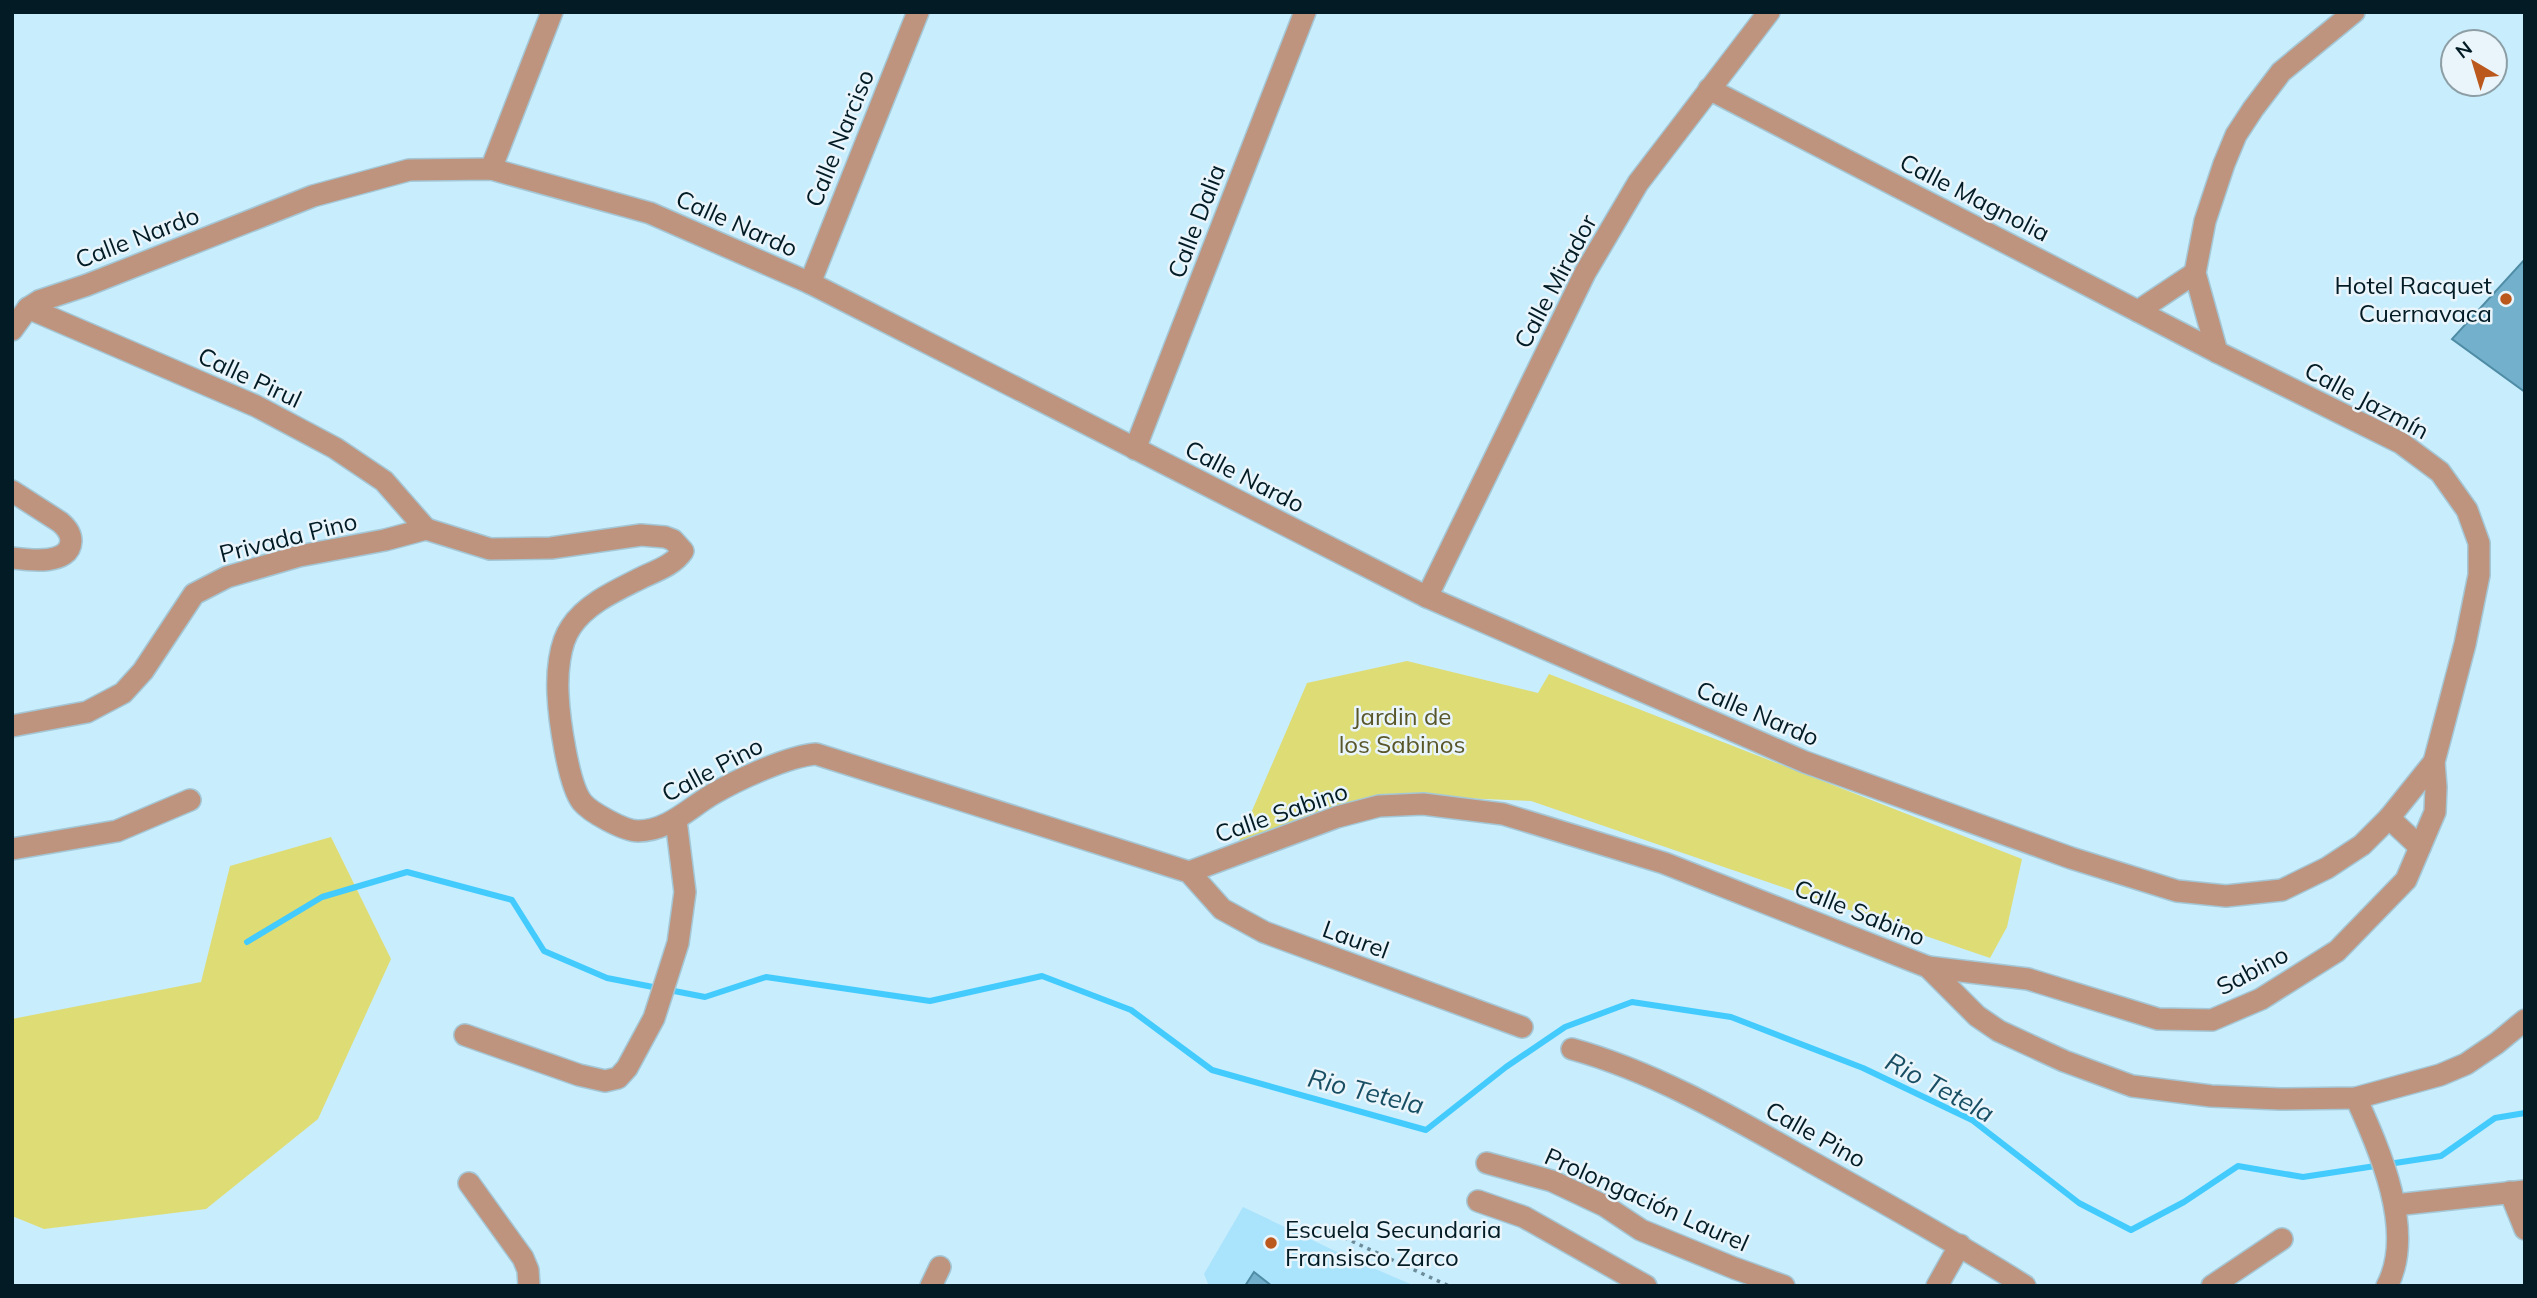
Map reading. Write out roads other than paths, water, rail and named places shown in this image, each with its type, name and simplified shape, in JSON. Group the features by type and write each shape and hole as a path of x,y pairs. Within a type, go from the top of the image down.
{"street":[{"path":"491,169 552,12"},
{"name":"Calle Narciso","path":"810,283 918,12"},
{"name":"Calle Dalia","path":"1135,449 1305,12"},
{"name":"Calle Mirador","path":"1427,597 1585,273 1638,183 1769,12"},
{"path":"2217,352 2195,274 2205,221 2224,164 2236,135 2281,72 2336,19 2354,12"},
{"name":"Calle Magnolia","path":"1709,89 2217,352"},
{"name":"Calle Nardo","path":"28,308 39,301 87,285 313,196 408,170 491,169 650,213 810,283 1427,597 1805,762 2071,858 2177,891 2225,896 2282,890 2327,868 2362,845 2389,818 2434,762"},
{"path":"2138,312 2195,274"},
{"path":"12,330 28,308"},
{"name":"Calle Pirul","path":"28,308 257,406 335,448 384,481 426,529"},
{"name":"Calle Jazmín","path":"2217,352 2402,443 2440,472 2467,510 2479,543 2479,575 2465,643 2434,762"},
{"path":"12,491 60,522 66,527 71,538 69,547 62,555 50,560 12,558"},
{"name":"Privada Pino","path":"12,726 88,712 123,693 143,671 194,594 227,577 299,556 385,540 426,529"},
{"name":"Calle Pino","path":"426,529 490,550 551,548 641,535 665,537 679,545 683,551 671,564 596,603 571,626 563,642 558,693 571,775 581,800 587,807 619,826 638,831 676,820 713,794 786,760 816,754 1189,872"},
{"name":"Sabino","path":"1928,967 2028,979 2158,1019 2212,1020 2261,999 2337,951 2406,880 2435,812 2434,762"},
{"path":"12,849 117,831 190,800"},
{"name":"Calle Sabino","path":"1189,872 1337,817 1379,806 1423,804 1503,814 1664,863 1928,967 1977,1016 1999,1031 2064,1060 2132,1086 2211,1096 2356,1098 2440,1075 2466,1064 2525,1020"},
{"path":"2389,818 2420,847"},
{"path":"465,1035 579,1075 605,1081 618,1078 627,1068 654,1018 678,943 685,892 676,820"},
{"name":"Laurel","path":"1189,872 1222,909 1264,932 1522,1027"},
{"name":"Calle Pino","path":"1572,1049 1612,1060 1726,1114 1960,1245 2025,1286"},
{"path":"2356,1098 2380,1151 2393,1200 2397,1257 2387,1286"},
{"name":"Prolongación Laurel","path":"1488,1163 1552,1181 1605,1206 1641,1230 1784,1286"},
{"path":"469,1184 523,1258 528,1270 529,1286"},
{"path":"2393,1200 2518,1191 2525,1229"},
{"path":"1479,1201 1524,1217 1646,1286"},
{"path":"2212,1286 2282,1238"},
{"path":"1937,1286 1960,1245"}],"waterway":[{"name":"Rio Tetela","path":"247,942 322,897 407,872 512,900 544,951 607,978 658,988"},
{"name":"Rio Tetela","path":"669,990 705,997 766,977 930,1001 1042,976 1131,1010 1212,1070 1426,1130 1506,1067 1565,1027 1632,1002 1731,1017 1863,1068 1972,1120 2079,1203 2131,1230 2184,1202 2238,1166 2303,1177 2441,1156 2495,1118 2525,1113"}],"place":[{"name":"Hotel Racquet Cuernavaca","path":"2506,299"},
{"name":"Escuela Secundaria Fransisco Zarco","path":"1271,1243"}],"park label":[{"name":"Jardin de los Sabinos","path":"1402,730"}]}
